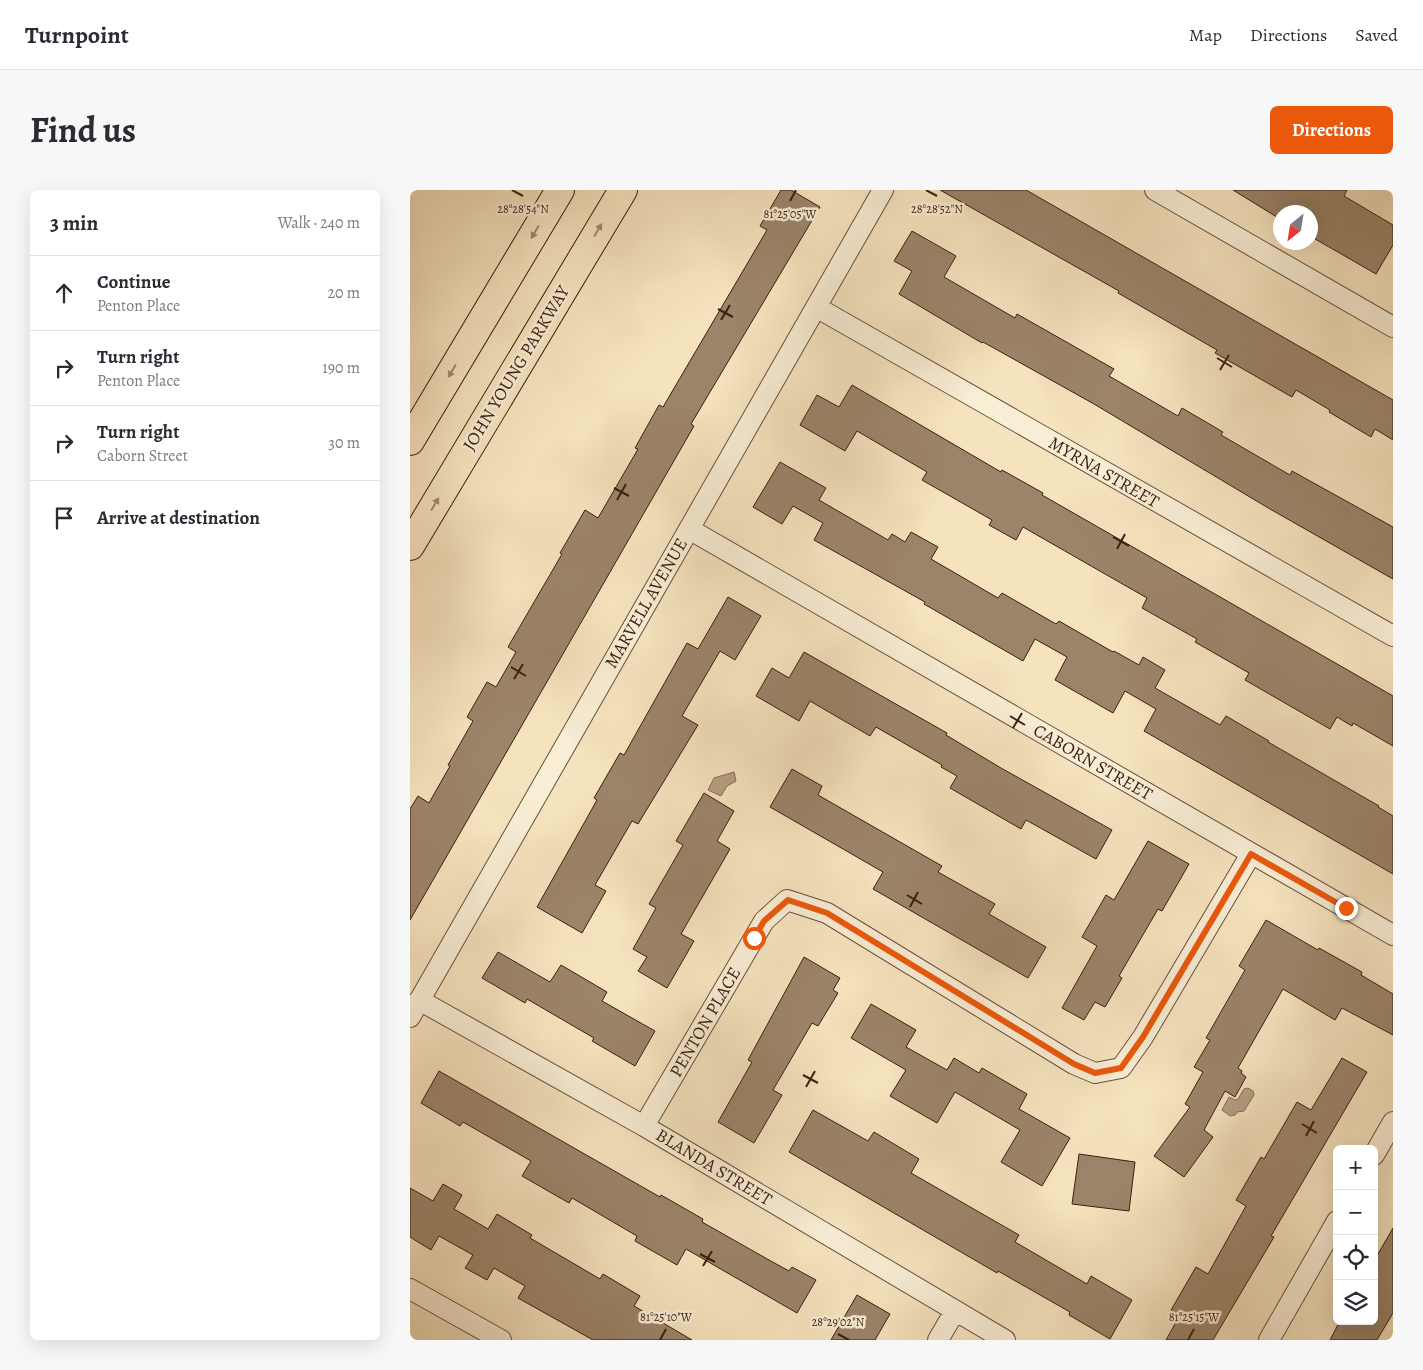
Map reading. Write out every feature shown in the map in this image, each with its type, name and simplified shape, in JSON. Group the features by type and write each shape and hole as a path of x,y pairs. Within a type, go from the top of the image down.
{"highway":[{"path":"410,441 560,190"},
{"name":"JOHN YOUNG PARKWAY","path":"410,546 623,190"}],"street":[{"name":"MARVELL AVENUE","path":"415,1009 883,190"},
{"path":"1155,190 1393,326"},
{"name":"MYRNA STREET","path":"816,307 1393,636"},
{"name":"CABORN STREET","path":"689,529 1393,935"},
{"name":"PENTON PLACE","path":"644,1126 764,921 788,900 827,913 1074,1064 1095,1073 1121,1068 1143,1037 1251,854"},
{"name":"BLANDA STREET","path":"415,1009 644,1126 1005,1340"},
{"path":"1378,1148 1393,1122"},
{"path":"1269,1340 1333,1228"},
{"path":"410,1289 501,1340"},
{"path":"938,1340 955,1311"}],"shaded area":[{"path":"734,772 736,781 727,786 721,796 708,790 714,778"},
{"path":"1248,1088 1253,1091 1254,1095 1244,1111 1230,1116 1222,1110 1229,1097 1235,1100 1238,1099 1244,1089"}],"building":[{"path":"781,190 791,190 820,207 691,424 694,426 410,920 410,809 418,796 429,803 473,721 467,717 487,682 496,687 516,652 508,647 562,554 560,553 585,510 598,518 638,449 635,448 659,405 663,407 767,230 760,226"},
{"path":"940,190 1026,190 1393,400 1393,440 1375,429 1371,437 1296,390 1292,397 1215,353 1217,350 1118,293 1119,291"},
{"path":"1233,190 1347,190 1344,196 1393,225 1393,245 1376,274 1318,241 1318,205 1273,205 1273,215"},
{"path":"912,231 956,256 944,277 1015,318 1017,314 1114,369 1109,376 1178,416 1182,408 1223,432 1221,435 1290,475 1292,471 1393,527 1393,579 1270,509 1094,404 982,343 899,294 912,271 894,261"},
{"path":"852,385 1001,472 1002,470 1043,493 1042,495 1393,696 1393,746 1353,723 1352,726 1337,717 1330,729 1245,680 1249,673 1195,642 1197,639 1142,608 1147,598 1023,527 1016,540 989,525 992,520 922,480 927,472 857,431 845,451 800,425 817,395 839,407"},
{"path":"780,462 826,488 819,500 888,540 892,534 905,542 911,532 938,547 931,559 998,598 1002,593 1056,624 1059,621 1139,665 1143,657 1165,670 1155,688 1220,725 1226,716 1379,806 1393,816 1393,874 1144,731 1156,709 1125,691 1113,713 1055,680 1067,657 1035,639 1023,661 924,604 925,602 814,540 823,523 793,506 782,524 753,507"},
{"path":"728,597 761,616 735,660 720,651 682,716 698,725 638,824 632,821 595,885 606,891 582,933 537,907 597,800 594,798 620,753 624,755 687,643 698,649"},
{"path":"804,652 947,733 946,735 1001,768 1112,830 1096,859 1026,820 1021,829 950,788 957,776 941,767 942,765 876,727 870,736 810,701 799,721 756,696 772,668 789,678"},
{"path":"792,769 822,786 818,795 942,866 938,872 995,904 989,914 1046,947 1028,978 873,889 883,872 770,807"},
{"path":"704,793 734,811 717,841 730,849 681,934 694,941 667,988 638,971 647,957 633,949 656,908 649,904 683,845 676,841"},
{"path":"1148,841 1189,864 1162,911 1158,909 1119,976 1122,978 1105,1007 1095,1002 1084,1020 1062,1008 1097,946 1082,937 1106,895 1114,900"},
{"path":"1266,920 1318,950 1319,948 1362,972 1361,975 1393,994 1393,1035 1342,1008 1335,1020 1283,989 1238,1068 1246,1077 1235,1097 1225,1091 1204,1130 1213,1137 1184,1177 1154,1156 1190,1107 1185,1104 1203,1072 1194,1067 1210,1040 1206,1038 1245,970 1239,966"},
{"path":"498,952 550,982 561,965 607,992 602,1001 655,1031 635,1066 592,1041 594,1038 527,999 525,1003 482,978"},
{"path":"804,957 840,978 833,990 838,993 818,1026 812,1023 773,1090 782,1095 754,1143 718,1122 752,1062 748,1060"},
{"path":"871,1004 916,1030 906,1047 947,1070 954,1058 979,1073 982,1068 1027,1094 1019,1109 1070,1138 1042,1186 1001,1162 1020,1130 955,1092 937,1123 890,1096 906,1070 851,1038"},
{"path":"1342,1058 1367,1072 1271,1236 1274,1237 1213,1340 1166,1340 1180,1315 1171,1310 1196,1267 1208,1274 1246,1206 1236,1200 1261,1157 1264,1159 1297,1102 1311,1110"},
{"path":"439,1071 660,1197 661,1195 703,1219 702,1222 769,1260 789,1271 792,1267 816,1280 797,1313 686,1249 677,1265 635,1241 637,1236 572,1198 569,1203 522,1176 531,1161 463,1122 460,1126 421,1103"},
{"path":"813,1110 868,1141 874,1132 919,1159 911,1173 1019,1235 1015,1242 1087,1284 1091,1276 1132,1300 1110,1339 1069,1315 1070,1312 998,1271 997,1273 789,1152"},
{"path":"1079,1154 1135,1162 1129,1211 1072,1204"},
{"path":"443,1184 462,1195 454,1209 488,1229 497,1214 532,1235 530,1238 600,1279 603,1274 640,1296 634,1306 692,1340 593,1340 518,1298 525,1286 494,1268 487,1280 465,1268 473,1255 439,1236 431,1250 410,1237 410,1188 433,1201"},
{"path":"1393,1228 1393,1313 1377,1340 1330,1340 1338,1325 1378,1325 1378,1254"},
{"path":"857,1295 890,1314 875,1340 831,1340"}],"route":[{"path":"754,938 764,921 788,900 827,913 1074,1064 1095,1073 1121,1068 1143,1037 1251,854 1346,908"}]}
